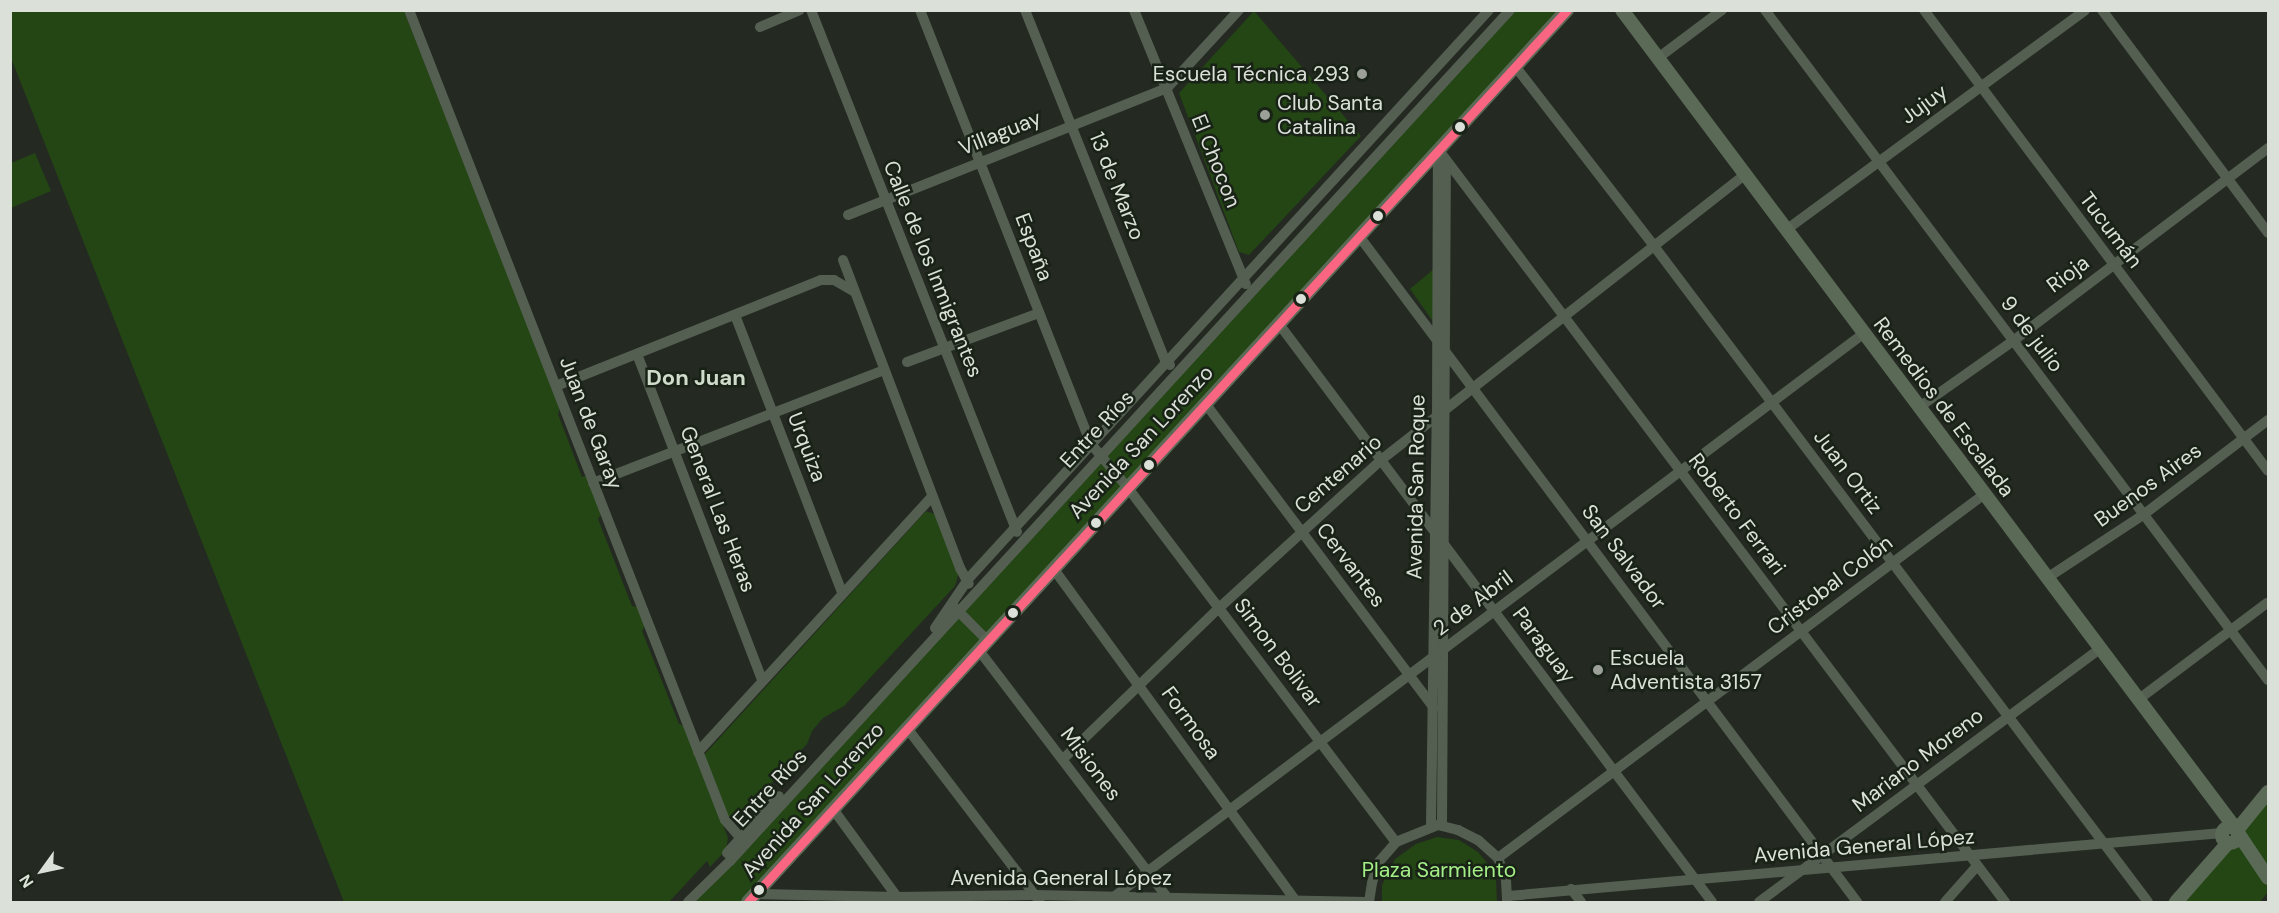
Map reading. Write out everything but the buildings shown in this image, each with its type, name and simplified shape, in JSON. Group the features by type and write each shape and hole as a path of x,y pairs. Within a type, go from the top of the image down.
{"main road":[{"name":"Avenida San Lorenzo","path":"755,900 833,809 982,644 1359,236 1442,154 1515,66 1566,10"},
{"name":"Remedios de Escalada","path":"1622,10 1983,495 2139,699 2232,833 2268,878"},
{"path":"2176,903 2268,792"}],"street":[{"name":"Juan de Garay","path":"409,10 725,820 743,841"},
{"path":"760,27 800,10"},
{"name":"Calle de los Inmigrantes","path":"811,10 1014,528 1022,539"},
{"name":"España","path":"920,10 1090,444 1128,488"},
{"name":"13 de Marzo","path":"1025,10 1166,362 1177,371"},
{"name":"El Chocon","path":"1134,10 1242,279 1252,291"},
{"path":"1167,88 1239,10"},
{"name":"Entre Ríos","path":"955,608 966,581 1489,10"},
{"name":"Entre Ríos","path":"688,903 955,608 975,591 1510,10"},
{"path":"1658,58 1722,10"},
{"name":"9 de julio","path":"1765,10 2268,680"},
{"name":"Tucumán","path":"1924,10 2268,471"},
{"name":"Jujuy","path":"1786,230 2085,10"},
{"path":"2102,10 2268,233"},
{"path":"1440,64 1451,75"},
{"name":"Juan Ortiz","path":"1515,66 1654,246 2148,903"},
{"name":"Villaguay","path":"848,215 1167,88"},
{"name":"Rioja","path":"1918,408 2013,340 2268,148"},
{"path":"1360,151 1371,161"},
{"name":"Roberto Ferrari","path":"1442,154 2005,903"},
{"name":"Avenida San Roque","path":"1436,826 1443,721 1444,649 1441,413 1442,154"},
{"name":"Centenario","path":"1063,759 1219,608 1381,460 1744,175"},
{"name":"San Salvador","path":"1359,236 1857,903"},
{"path":"843,261 932,496 966,581 975,591"},
{"path":"556,386 821,280 834,280 855,292"},
{"path":"907,362 1039,313"},
{"name":"Urquiza","path":"735,315 842,593"},
{"name":"Paraguay","path":"1279,324 1713,903"},
{"name":"2 de Abril","path":"1110,900 1863,334"},
{"name":"General Las Heras","path":"637,354 762,679"},
{"path":"594,483 884,369"},
{"name":"Cervantes","path":"1205,404 1443,721"},
{"name":"Avenida San Roque","path":"1436,826 1434,532 1441,413"},
{"name":"Buenos Aires","path":"2047,578 2143,515 2268,420"},
{"name":"Simon Bolivar","path":"1128,488 1396,842"},
{"name":"Cristobal Colón","path":"1498,858 1983,495"},
{"path":"698,752 762,679 932,496"},
{"name":"Formosa","path":"1053,568 1297,902"},
{"path":"2139,699 2267,603"},
{"name":"Misiones","path":"955,608 1063,759 1170,900"},
{"name":"Mariano Moreno","path":"1759,903 2101,648"},
{"path":"907,728 1038,899"},
{"path":"833,809 899,900"},
{"path":"1368,903 1378,863 1396,842 1436,826 1458,830 1478,840 1498,858 1508,899"},
{"name":"Avenida General López","path":"1508,899 1571,890 2232,833"},
{"path":"1946,903 1977,866"},
{"path":"1571,890 1581,903"},
{"name":"Avenida General López","path":"755,900 1038,899 1368,903"}],"green space":[{"path":"11,11 404,11 560,408 558,414 582,477 586,476 601,514 598,519 632,606 637,607 645,626 642,631 679,724 684,726 728,838 726,850 710,867 707,861 669,902 344,902 11,58"},
{"name":"Club Santa Catalina","path":"1254,11 1361,136 1249,255 1239,252 1179,93"},
{"path":"1510,11 1567,11 748,902 688,902"},
{"path":"35,153 51,191 11,208 11,163"},
{"path":"1435,268 1435,316 1432,320 1410,289"},
{"path":"926,511 937,515 959,572 955,586 844,706 823,718 812,731 807,744 739,819 733,820 727,816 704,755"},
{"path":"2268,792 2268,892 2260,902 2176,902"},
{"name":"Plaza Sarmiento","path":"1437,837 1459,840 1478,852 1488,864 1496,880 1497,902 1382,902 1382,885 1395,859 1416,844"}],"transit line":[{"path":"748,902 1567,10"}],"place":[{"name":"Escuela Técnica 293","path":"1362,74"},
{"name":"Club Santa Catalina","path":"1265,115"},
{"name":"Escuela Adventista 3157","path":"1598,670"}],"district":[{"name":"Don Juan","path":"696,378"}]}
